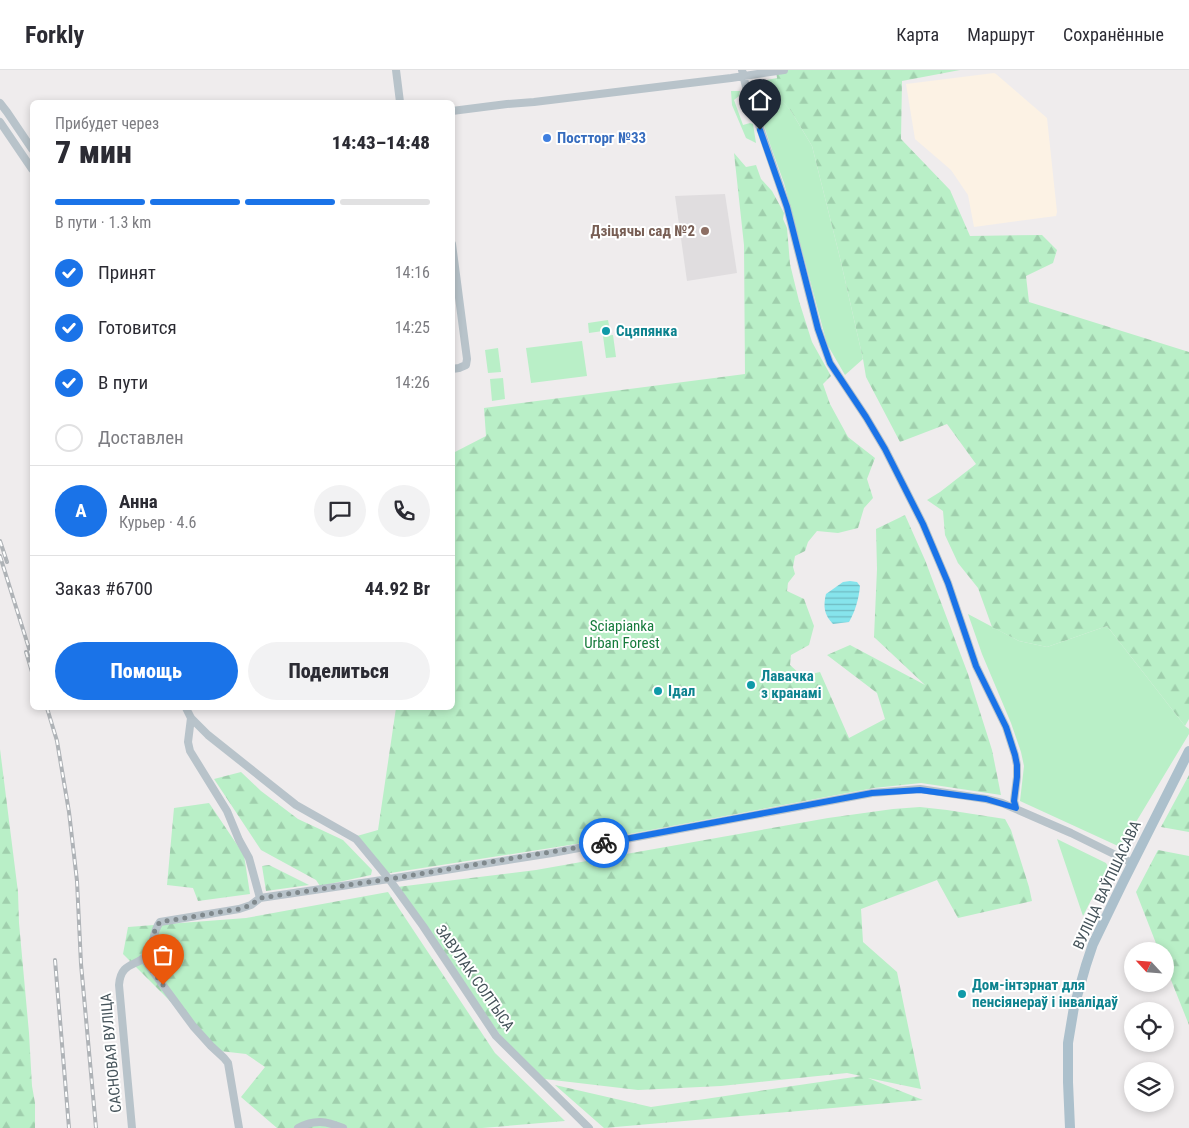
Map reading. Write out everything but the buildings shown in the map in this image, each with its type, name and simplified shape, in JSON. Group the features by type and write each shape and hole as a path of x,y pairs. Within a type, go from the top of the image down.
{"main road":[{"name":"ВУЛІЦА ВАЎПШАСАВА","path":"1070,1128 1068,1043 1074,1007 1093,944 1189,750"}],"street":[{"path":"396,70 400,100"},
{"path":"455,111 534,102 743,73 784,70"},
{"path":"743,73 766,148 787,207 825,350 836,373 885,449 923,524 948,583 976,666 1011,740 1017,765 1014,801 1016,808"},
{"path":"0,103 30,146"},
{"path":"0,122 30,165"},
{"path":"455,267 467,359 466,365 455,369"},
{"path":"187,710 191,718 188,742 190,751 227,811 249,858 260,898"},
{"name":"ЗАВУЛАК СОЛТЫСА","path":"191,718 208,735 296,804 356,839 389,879 427,932 496,1036 589,1128"},
{"path":"239,1128 228,1063 193,1026 143,958 148,952 156,927 160,922 239,909 251,905 260,898 552,853 872,793 920,790 986,799 1016,808 1132,863"},
{"name":"САСНОВАЯ ВУЛІЦА","path":"132,1128 119,977 126,967 143,958"},
{"path":"298,1128 307,1124 322,1122 343,1128"}],"shaded area":[{"path":"994,73 1047,118 1056,216 974,227 968,195 951,170 915,139 906,84"},
{"name":"Дзіцячы сад №2","path":"725,194 737,273 687,281 675,196"}],"green space":[{"path":"776,70 960,70 902,81 901,139 950,190 970,236 1042,235 1057,250 1053,263 1026,276 1029,302 1189,352 1189,719 1185,726 1107,626 1047,647 1019,641 992,627 978,588 958,563 945,535 943,511 927,500 976,464 947,424 900,442 866,377 840,258 812,146 791,111 773,91 777,78"},
{"path":"777,78 774,91 791,111 812,146 840,258 863,359 845,375 827,344 784,183 752,90 757,82"},
{"path":"731,91 740,91 739,96 734,100 743,125 753,124 756,143 746,138 732,105"},
{"name":"Sciapianka Urban Forest","path":"734,153 746,167 756,165 761,179 772,191 784,213 783,219 787,228 790,264 799,301 812,342 831,376 823,384 830,404 848,437 875,458 867,479 873,498 864,508 858,528 838,533 817,531 808,542 805,551 795,556 793,567 795,574 788,583 787,591 804,599 814,626 809,645 791,655 790,665 802,676 820,672 849,738 885,719 877,693 827,655 850,645 925,685 874,637 877,569 876,529 905,515 925,560 968,674 992,750 1001,795 921,783 874,788 576,844 384,874 360,845 350,838 378,830 396,710 455,710 455,452 486,436 484,408 745,374 744,245"},
{"path":"608,320 610,330 589,333 588,323"},
{"path":"613,335 616,357 606,358 603,336"},
{"path":"582,341 587,376 531,383 526,348"},
{"path":"498,348 501,372 488,373 485,350"},
{"path":"503,378 505,399 492,401 490,379"},
{"path":"968,614 1019,641 1047,647 1107,626 1189,729 1189,734 1124,842 1118,846 1020,801 1024,766 1021,752"},
{"path":"0,749 18,892 32,1086 35,1103 35,1128 0,1128"},
{"path":"241,772 261,791 298,819 343,840 372,870 371,875 320,886 316,880 261,850 214,779"},
{"path":"1189,775 1189,832 1161,827"},
{"path":"209,803 244,855 250,894 198,901 193,888 167,885 174,808"},
{"path":"920,807 1005,819 1011,830 1032,901 958,918 937,880 861,909 863,942 897,972 921,1089 868,1078 923,1100 604,1128 555,1085 651,1107 861,1076 847,1073 721,1086 638,1090 536,1078 507,1045 397,887 536,870 828,818"},
{"path":"1057,839 1106,863 1108,867 1083,916"},
{"path":"1158,850 1189,856 1189,1025 1174,988 1174,942 1155,942 1136,892"},
{"path":"269,865 309,885 266,891 262,866"},
{"path":"388,892 495,1053 565,1121 482,1128 277,1128 241,1097 265,1067 246,1054 220,1051 123,954 128,927 246,918"}],"water":[{"path":"843,582 857,582 860,586 853,614 849,622 833,624 825,610 826,594"}],"railway":[{"path":"0,541 7,562"},
{"path":"0,556 30,652"},
{"path":"26,652 30,665"},
{"path":"48,710 57,741 69,812 77,881 81,964 96,1128"},
{"path":"55,960 69,1128"}],"way so far":[{"path":"163,985 143,958 148,952 156,927 160,922 239,909 251,905 260,898 552,853 604,843"}],"place":[{"name":"Постторг №33","path":"547,138"},
{"name":"Дзіцячы сад №2","path":"705,231"},
{"name":"Сцяпянка","path":"606,331"},
{"name":"Лавачка з кранамі","path":"751,685"},
{"name":"Ідал","path":"658,691"},
{"name":"Дом-інтэрнат для пенсіянераў і інвалідаў","path":"962,994"}],"route":[{"path":"604,843 872,793 899,790 920,790 986,799 1016,808 1014,801 1017,765 1011,740 976,666 948,583 923,524 885,449 830,363 818,329 787,207 760,130"}]}
